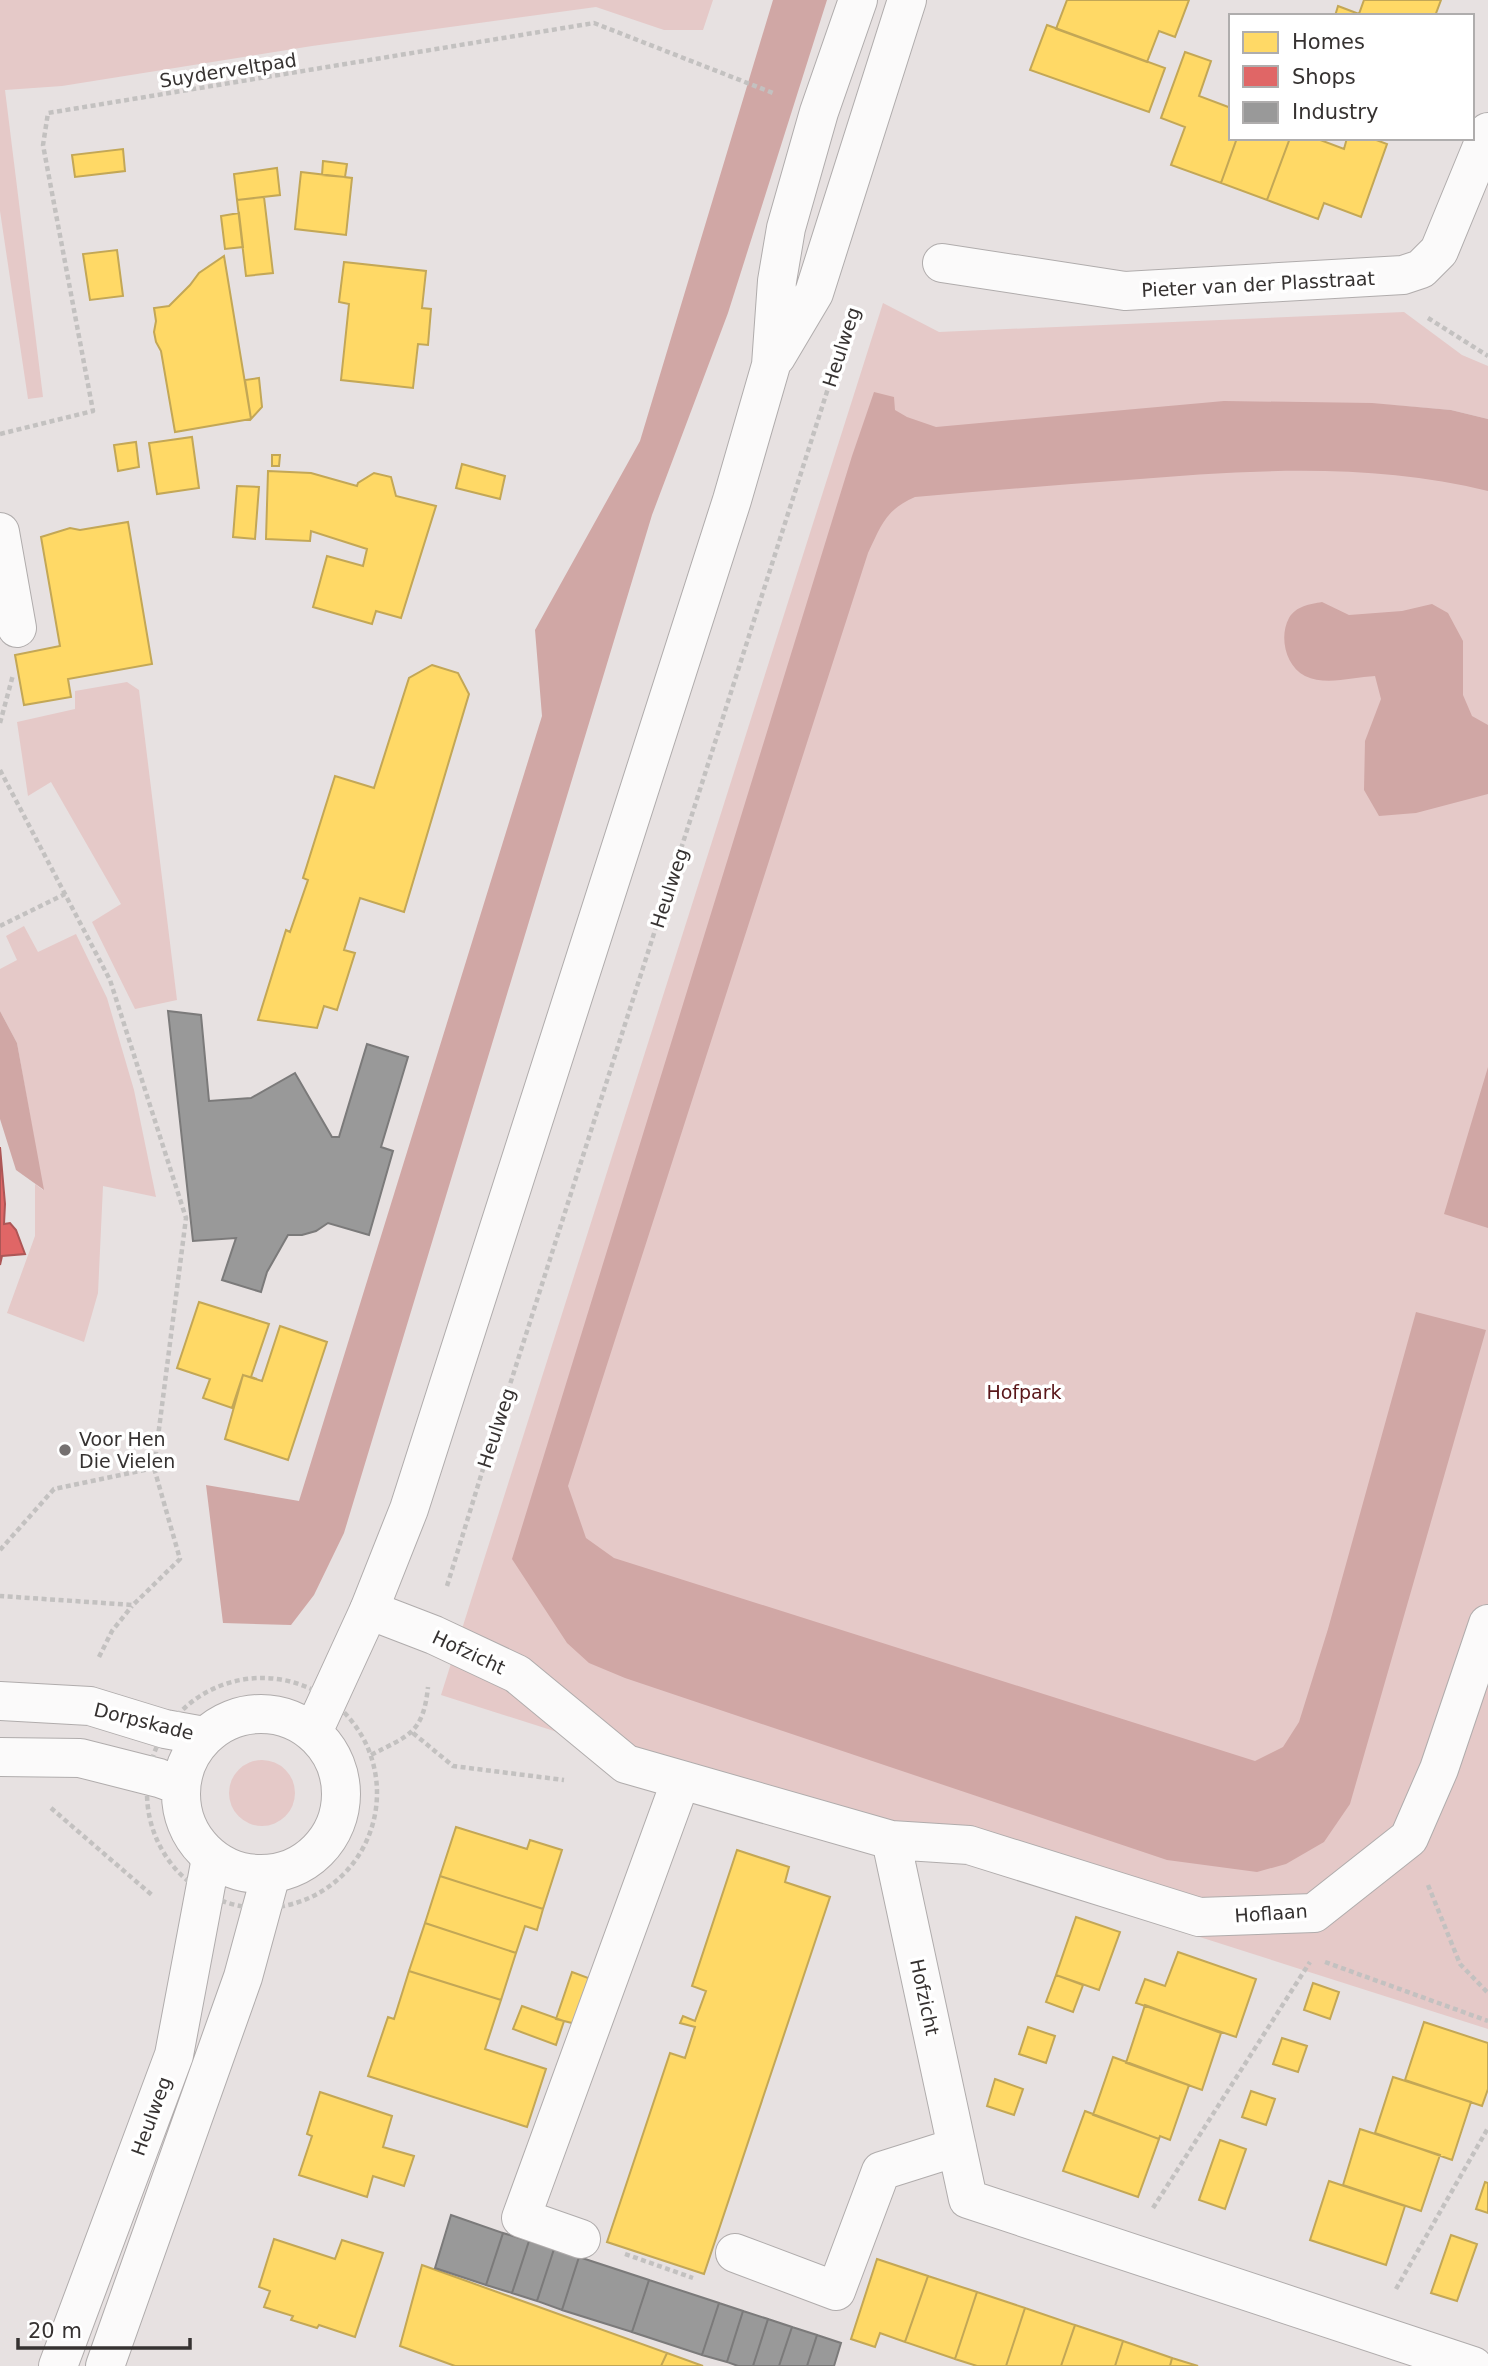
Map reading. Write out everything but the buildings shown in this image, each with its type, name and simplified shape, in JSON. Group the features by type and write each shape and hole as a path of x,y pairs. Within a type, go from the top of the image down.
{"street":[{"path":"0,1757 80,1758 164,1781 181,1802 191,1833 199,1846 207,1875 240,1872 267,1891 294,1868 314,1856 329,1838 339,1817 342,1794 339,1771 329,1749 321,1715 369,1611 414,1496 728,513 771,365 776,281 786,228 819,112 858,0"},
{"path":"771,365 814,293 907,0"},
{"name":"Pieter van der Plasstraat","path":"942,262 1125,291 1403,275 1420,269 1439,251 1488,132"},
{"path":"0,532 17,628"},
{"name":"Hofzicht","path":"369,1611 434,1635 517,1674 626,1764 891,1840 968,2199 1472,2366"},
{"name":"Hoflaan","path":"891,1840 970,1845 1199,1917 1314,1913 1409,1838 1439,1769 1488,1624"},
{"name":"Dorpskade","path":"0,1702 90,1706 165,1728 204,1736"},
{"path":"164,1781 185,1768 204,1736 229,1720 258,1713 288,1718 321,1715"},
{"path":"581,2239 522,2218 681,1780"},
{"name":"Heulweg","path":"58,2366 174,2055 207,1875"},
{"name":"Heulweg","path":"105,2366 243,1977 267,1891"},
{"path":"735,2253 836,2291 881,2171 957,2147"}],"path":[{"name":"Suyderveltpad","path":"0,434 93,411 43,145 48,113 594,23 782,97"},
{"path":"1403,275 1430,321 1488,356"},
{"name":"Heulweg","path":"413,1732 426,1710 434,1635 482,1469 842,344"},
{"path":"0,770 110,980 186,1218 154,1468 180,1559 133,1605 0,1596"},
{"path":"0,926 65,894"},
{"path":"0,1550 54,1489 154,1468"},
{"path":"271,1677 301,1684 321,1715 347,1714 361,1733 371,1755 377,1781 377,1809 369,1835 355,1859 337,1880 315,1896 289,1905 267,1891 232,1905 207,1875 181,1875 162,1853 151,1826 146,1801 164,1781 154,1751 165,1728 178,1713 211,1689 239,1679 271,1677"},
{"path":"371,1755 413,1732 453,1766 563,1780 626,1764"},
{"path":"45,1802 155,1898"},
{"path":"1409,1838 1460,1964 1488,1993"},
{"path":"1126,2251 1313,1958 1488,2021"},
{"path":"1372,2333 1488,2128"},
{"path":"581,2239 715,2286 735,2253"}],"green space":[{"path":"0,0 713,0 703,30 664,30 596,7 312,46 62,86 5,90 43,397 28,399 0,211"},
{"name":"Hofpark","path":"883,303 939,332 1404,312 1462,355 1488,366 1488,419 1451,410 1390,405 1488,434 1488,2029 441,1695"},
{"path":"127,682 139,690 177,1000 135,1009 92,922 121,904 51,782 28,796 17,722 75,709 75,691"},
{"path":"24,926 38,952 76,934 107,998 134,1090 156,1197 103,1186 98,1293 84,1342 7,1313 35,1236 35,1184 43,1190 17,1043 0,1011 0,969 17,960 6,936"},
{"path":"262,1760 275,1763 285,1770 292,1780 295,1793 292,1806 285,1816 275,1823 262,1826 249,1823 239,1816 232,1806 229,1793 232,1780 239,1770 249,1763"}],"shaded area":[{"path":"773,0 827,0 728,313 652,515 344,1533 314,1595 291,1625 223,1623 206,1485 299,1501 542,716 535,630 640,441"},
{"path":"874,392 894,397 895,410 907,417 936,427 1224,401 1372,403 1451,410 1488,419 1488,491 1444,482 1354,472 1263,471 915,497 890,513 868,553 568,1486 586,1538 614,1558 1255,1761 1283,1747 1299,1722 1328,1629 1416,1312 1486,1330 1350,1804 1324,1842 1286,1864 1257,1872 1167,1860 625,1678 589,1663 567,1643 512,1559"},
{"path":"1322,602 1349,615 1402,611 1432,604 1448,613 1463,641 1463,695 1472,716 1488,725 1488,794 1416,813 1379,816 1364,790 1365,741 1381,699 1375,676 1331,681 1313,679 1298,671 1286,650 1284,633 1292,614 1304,606"},
{"path":"0,1011 17,1043 44,1190 16,1170 0,1119"},
{"path":"1488,1067 1488,1228 1444,1214"}],"place":[{"name":"Voor Hen Die Vielen","path":"65,1450"}]}
